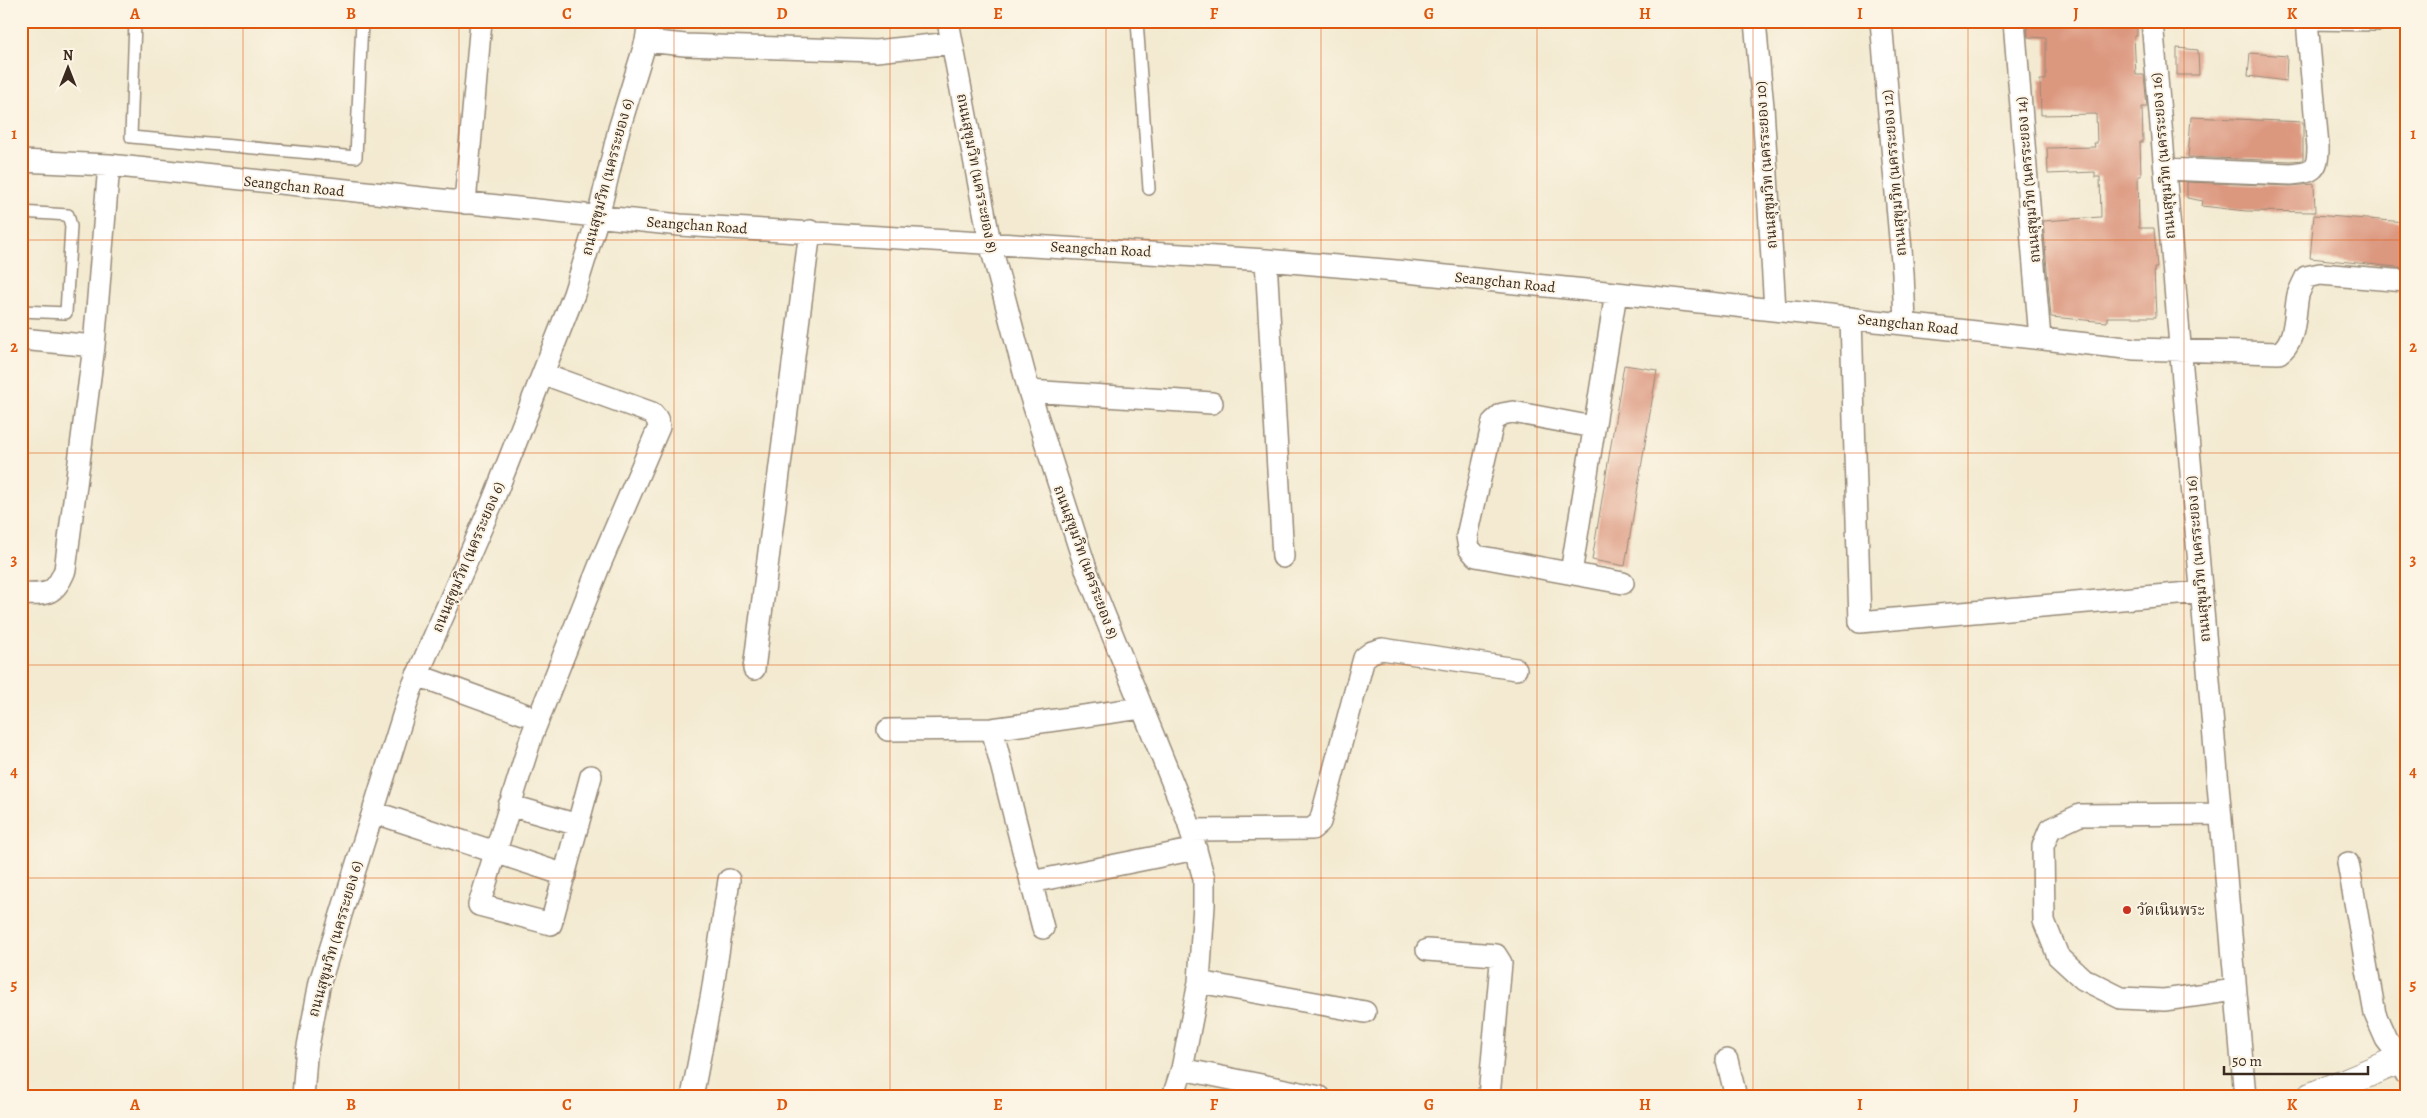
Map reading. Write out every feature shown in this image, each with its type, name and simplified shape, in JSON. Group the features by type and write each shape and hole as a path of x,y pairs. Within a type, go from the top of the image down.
{"street":[{"path":"465,203 481,21"},
{"name":"ถนนสุขุมวิท (นครระยอง 8)","path":"948,21 990,243 1029,392 1087,572 1194,840 1204,879 1204,905 1198,982 1182,1069 1173,1097"},
{"name":"ถนนสุขุมวิท (นครระยอง 10)","path":"1755,21 1775,310"},
{"name":"ถนนสุขุมวิท (นครระยอง 12)","path":"1881,21 1903,273 1904,324"},
{"name":"ถนนสุขุมวิท (นครระยอง 14)","path":"2014,21 2040,338"},
{"name":"ถนนสุขุมวิท (นครระยอง 16)","path":"2152,21 2245,1097"},
{"path":"2165,169 2291,174 2305,173 2313,169 2318,161 2318,147 2307,23"},
{"path":"648,31 685,45 876,51 952,43"},
{"name":"ถนนสุขุมวิท (นครระยอง 6)","path":"303,1097 307,1048 320,982 373,812 418,675 492,503 574,294 598,217 619,130 648,31"},
{"name":"Seangchan Road","path":"21,161 109,166 680,225 1266,260 1396,271 2134,349 2280,353 2288,348 2298,293 2306,277 2320,274 2406,281"},
{"path":"21,594 44,595 58,586 65,570 94,346 109,166"},
{"path":"754,669 810,232"},
{"path":"1266,260 1283,556"},
{"path":"1571,573 1616,293"},
{"path":"1851,318 1860,622 2201,592"},
{"path":"21,339 94,346"},
{"path":"544,374 652,413 657,419 659,428 600,564 532,735 479,905 551,924 592,776"},
{"path":"1029,392 1212,403"},
{"path":"1593,427 1513,412 1502,414 1493,422 1467,536 1469,548 1476,556 1623,583"},
{"path":"1031,882 1194,840 1312,829 1320,822 1364,658 1372,652 1382,649 1516,669"},
{"path":"418,675 524,714"},
{"path":"888,730 992,729 1141,708"},
{"path":"992,729 1043,928"},
{"path":"509,805 578,825"},
{"path":"373,812 564,875"},
{"path":"2220,814 2080,815 2050,829 2043,846 2044,920 2058,956 2083,978 2121,998 2164,1000 2235,990"},
{"path":"2312,1097 2404,1063 2386,1039 2375,1014 2348,862"},
{"path":"692,1097 712,993 728,880"},
{"path":"1427,950 1496,955 1499,958 1501,963 1489,1097"},
{"path":"1198,982 1365,1012"},
{"path":"1727,1060 1736,1097"},
{"path":"1182,1069 1320,1097"}],"lane":[{"path":"135,21 131,137 356,156 362,21"},
{"path":"1137,21 1149,189"},
{"path":"2307,23 2380,25"},
{"path":"21,212 68,214 71,226 66,313 21,311"}],"building":[{"path":"2027,21 2137,21 2137,36 2134,36 2136,75 2144,75 2147,107 2142,107 2143,142 2140,142 2141,176 2138,176 2139,228 2154,228 2157,268 2154,268 2156,317 2107,317 2107,322 2051,317 2043,221 2101,217 2100,177 2095,177 2095,172 2048,174 2047,148 2095,147 2094,143 2097,143 2096,114 2041,115 2040,80 2046,80 2046,38 2028,37"},
{"path":"2177,48 2198,50 2199,75 2177,75"},
{"path":"2250,53 2287,56 2286,81 2248,76"},
{"path":"2191,117 2303,122 2303,160 2188,157"},
{"path":"2187,182 2290,186 2314,184 2315,212 2246,211 2202,206 2203,201 2187,198"},
{"path":"2314,215 2406,222 2406,268 2310,258"},
{"path":"1624,365 1657,370 1625,566 1592,560"}],"place":[{"name":"วัดเนินพระ","path":"2127,910"}]}
